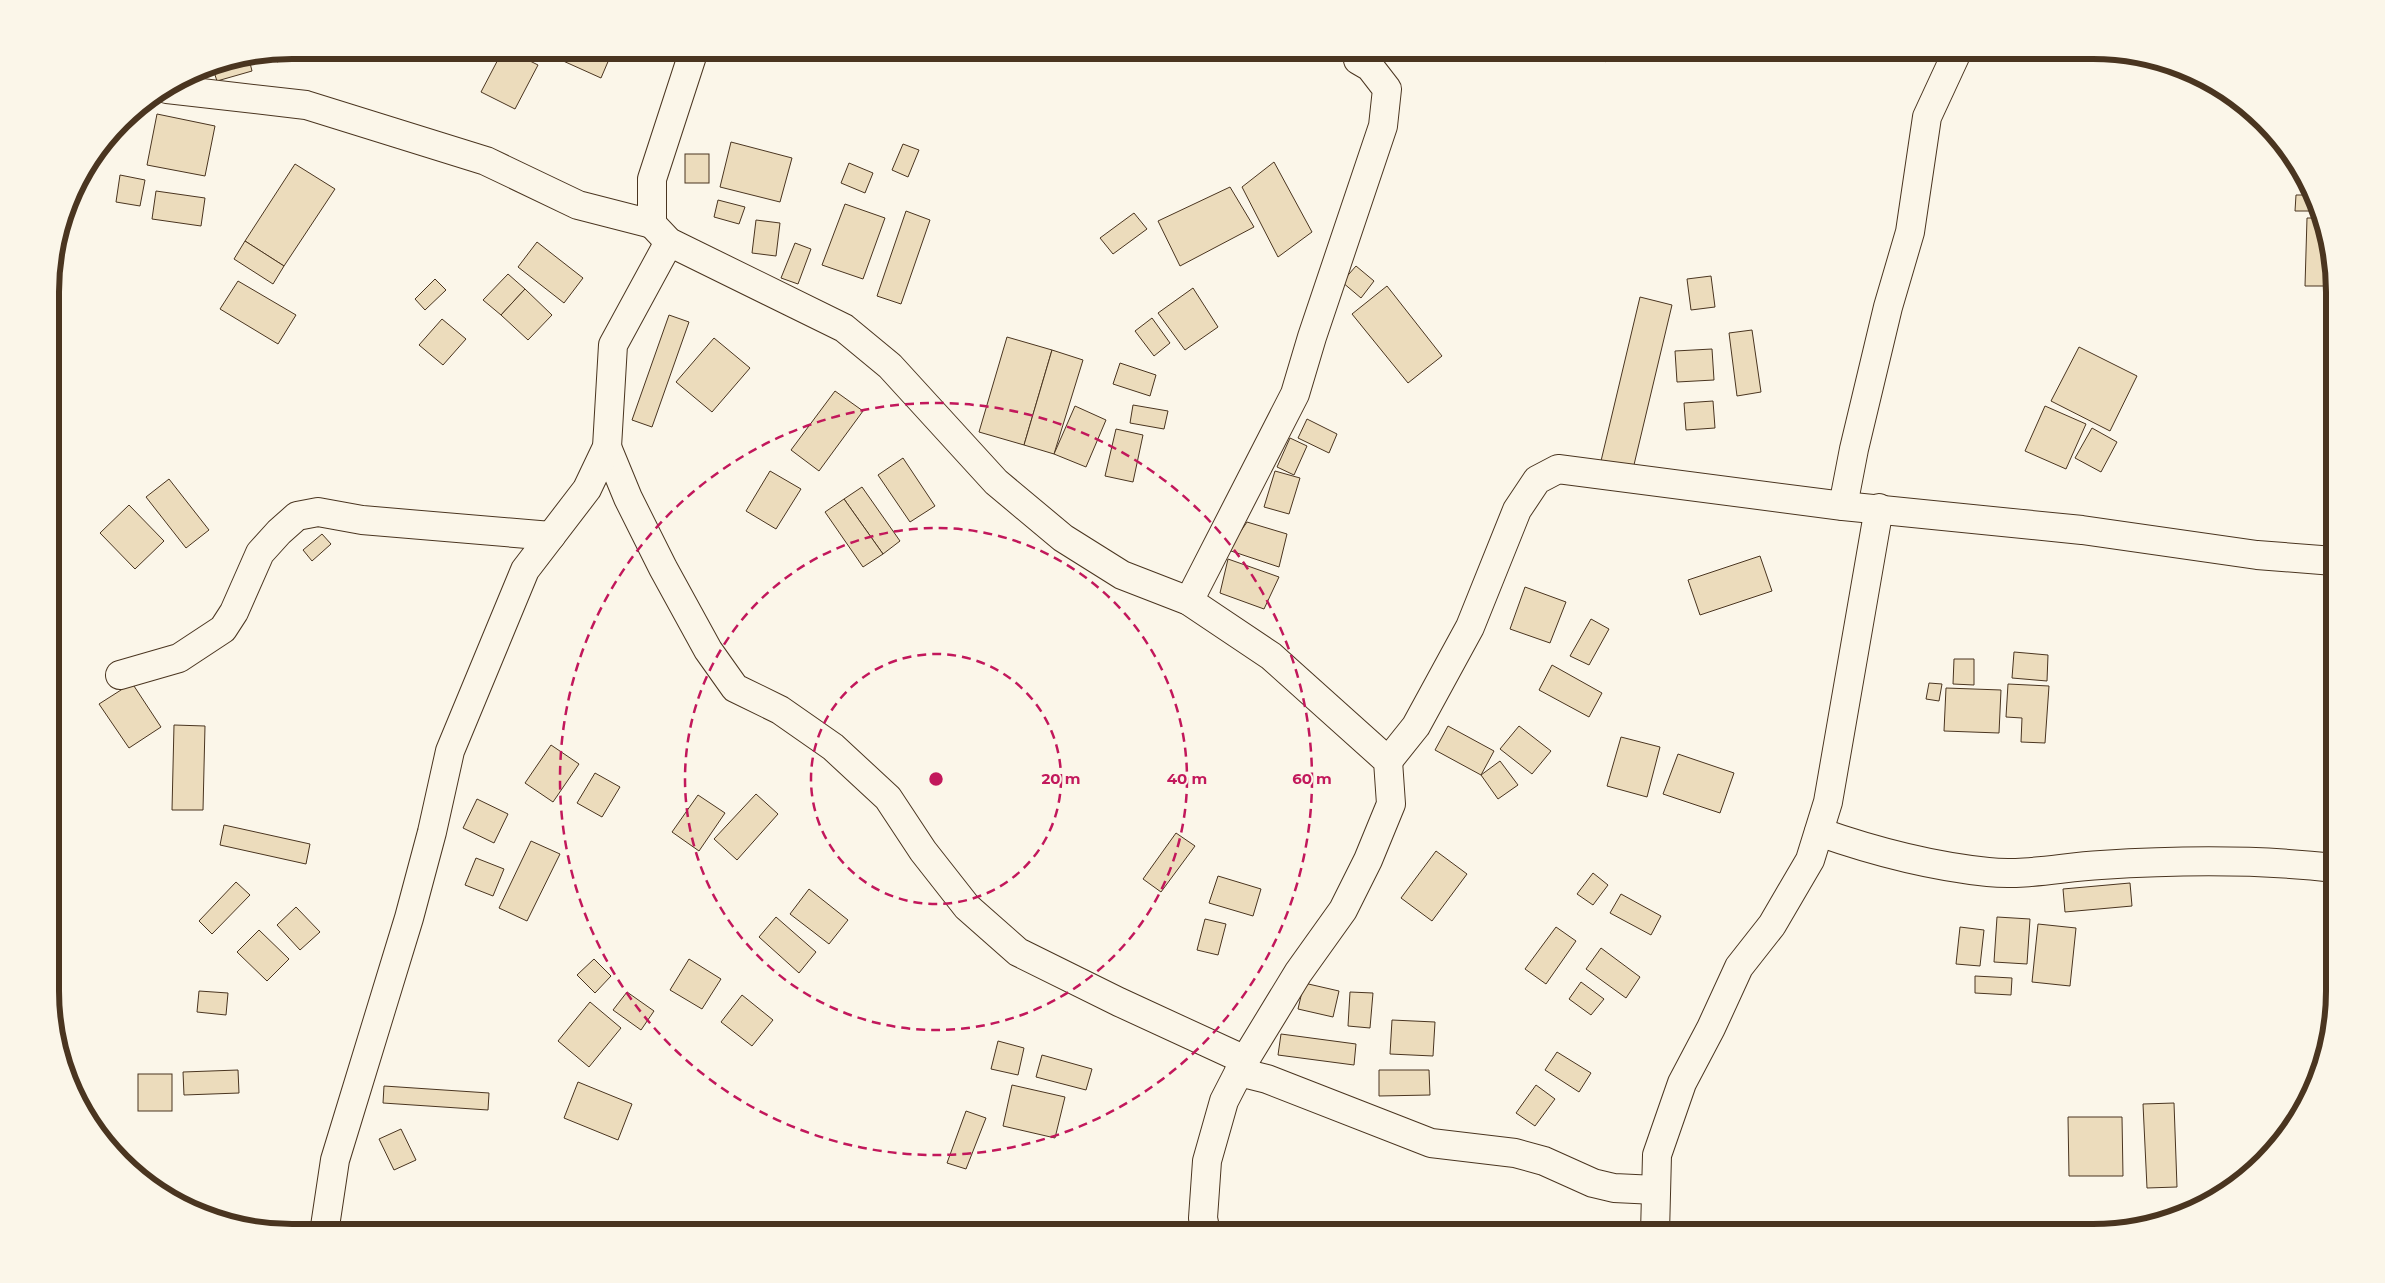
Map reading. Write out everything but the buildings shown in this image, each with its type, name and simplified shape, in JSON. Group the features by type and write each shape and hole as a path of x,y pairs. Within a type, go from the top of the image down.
{"street":[{"path":"325,1224 335,1160 409,918 432,832 450,751 525,570 587,489 607,447 613,345 661,233 652,179 691,59"},
{"path":"1843,506 1854,449 1888,307 1910,232 1927,117 1954,59"},
{"path":"1189,601 1295,394 1382,126 1387,90 1370,67 1358,60"},
{"path":"177,89 306,105 486,161 578,205 661,233 844,328 890,366 996,482 1063,538 1122,575 1189,601 1271,656 1388,761"},
{"path":"607,447 628,498 663,568 708,650 735,688 780,710 833,747 888,798 923,851 967,907 1018,952 1267,1079 1431,1143 1515,1153 1544,1161 1614,1188 1656,1190"},
{"path":"1204,1224 1207,1161 1224,1101 1242,1066 1298,973 1344,910 1368,860 1391,804 1388,761 1416,726 1470,627 1516,510 1537,480 1558,469 1843,506 1879,508 2082,530 2257,555 2326,560"},
{"path":"1655,1224 1657,1155 1682,1083 1711,1028 1739,967 1772,925 1810,860 1819,832 1828,802 1879,508"},
{"path":"120,675 179,658 223,629 234,612 260,553 297,516 318,512 362,520 551,536"},
{"path":"1819,832 1863,848 1945,866 1989,872 2042,871 2099,865 2193,861 2289,863 2326,867"}]}
